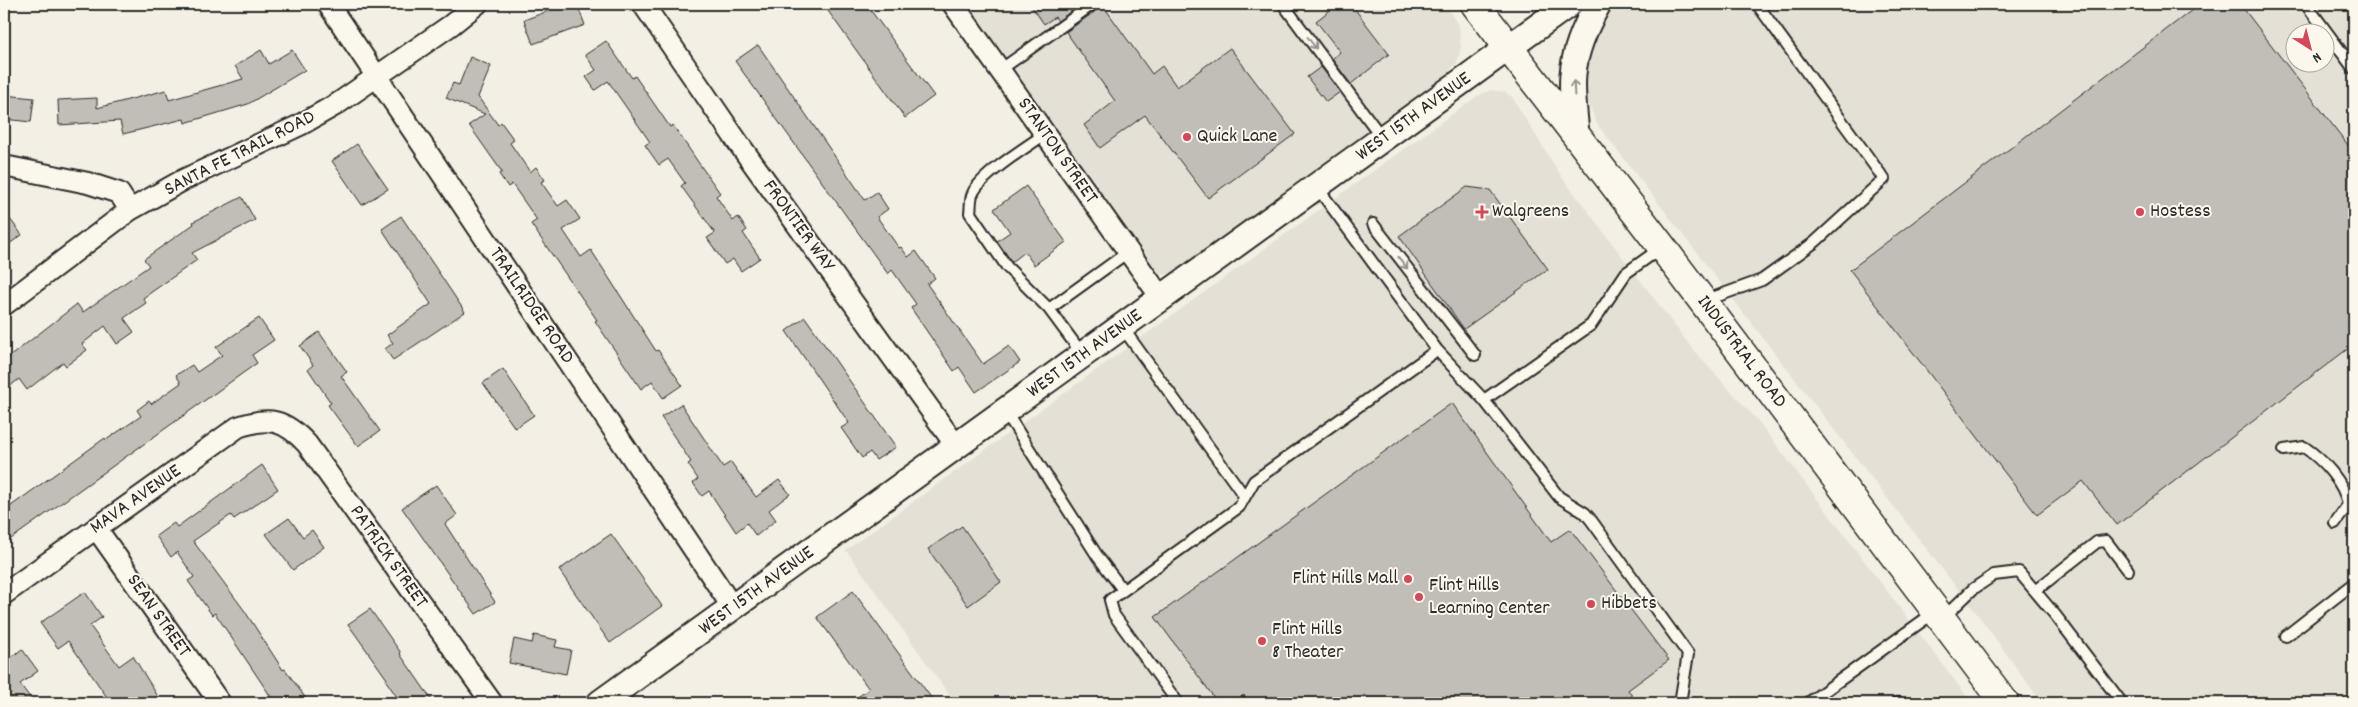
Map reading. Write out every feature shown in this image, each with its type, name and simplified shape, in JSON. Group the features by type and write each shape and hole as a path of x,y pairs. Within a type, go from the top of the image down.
{"main road":[{"name":"INDUSTRIAL ROAD","path":"1475,4 1703,301 2005,703"}],"street":[{"name":"TRAILRIDGE ROAD","path":"328,4 378,75 733,608"},
{"name":"SANTA FE TRAIL ROAD","path":"4,306 130,210 185,179 300,125 337,104 477,4"},
{"name":"FRONTIER WAY","path":"643,4 739,144 957,447"},
{"name":"STANTON STREET","path":"953,4 1162,299"},
{"name":"WEST 15TH AVENUE","path":"608,701 733,608 1569,4"},
{"path":"1576,136 1573,74 1577,54 1588,23 1598,4"},
{"path":"4,166 88,184 119,193 130,210"},
{"name":"MAVA AVENUE","path":"4,594 238,427 254,422 274,421"},
{"name":"PATRICK STREET","path":"274,421 292,428 308,444 492,703"},
{"name":"SEAN STREET","path":"96,528 220,703"}],"lane":[{"path":"1000,70 1093,4"},
{"path":"1283,4 1383,139"},
{"path":"1703,301 1762,280 1815,242 1884,179 1757,4"},
{"path":"2306,4 2354,69"},
{"path":"1045,134 1006,161 981,183 972,193 970,213 1007,266 1050,309 1083,356"},
{"path":"1316,187 1437,350 1484,400 1559,498 1585,513 1591,520 1688,654 1680,703"},
{"path":"1373,224 1475,355"},
{"path":"1484,400 1591,325 1626,273 1662,247"},
{"path":"1050,309 1128,252"},
{"path":"1122,327 1244,497"},
{"path":"1178,703 1114,615 1110,600 1239,507 1254,481 1437,350"},
{"path":"1005,411 1098,557 1123,590"},
{"path":"2284,450 2304,447 2316,455 2346,494 2348,505 2335,523"},
{"path":"2035,591 2098,542 2106,541 2128,570"},
{"path":"1808,703 1939,616 1994,575 2019,572 2122,703"},
{"path":"2286,636 2354,583"}],"shaded area":[{"path":"965,4 1444,4 1459,26 1461,47 1457,63 1444,77 1177,272 1163,275 1153,268"},
{"path":"1619,4 2354,4 2354,703 2042,703 1981,619 1597,124 1582,86 1581,70 1604,15"},
{"name":"Flint Hills Mall","path":"1491,90 1505,92 1512,97 1561,176 1694,351 1758,421 1972,703 955,703 846,550 1476,97"}],"building":[{"path":"567,4 577,4 585,25 533,44 524,20"},
{"path":"823,4 866,4 934,96 905,118"},
{"path":"1030,4 1081,4 1058,21 1055,17 1044,24"},
{"path":"1100,4 1102,4 1152,74 1162,66 1177,87 1230,48 1295,134 1208,198 1145,115 1100,148 1084,125 1115,101 1066,32 1097,10"},
{"path":"1323,4 1351,4 1389,54 1351,84 1332,59 1340,52 1316,21 1329,11"},
{"name":"Hostess","path":"2200,4 2240,4 2286,64 2286,72 2292,72 2354,153 2354,344 2117,525 2083,481 2037,515 1850,270"},
{"path":"606,41 632,78 635,76 670,127 673,125 720,193 716,196 733,221 738,217 747,230 743,233 760,258 741,271 733,259 725,264 707,238 715,233 681,186 685,183 668,159 659,165 645,145 650,142 608,81 595,90 586,77 596,70 585,55"},
{"path":"758,45 865,200 877,192 888,209 877,217 899,248 901,247 908,257 916,251 935,278 927,284 983,364 1009,346 1020,362 976,392 959,367 954,371 911,308 916,304 892,270 888,274 735,61"},
{"path":"261,50 269,64 292,50 305,70 248,104 185,123 184,119 123,134 120,121 59,125 58,100 97,98 97,108 166,90 169,100 243,79 235,66"},
{"path":"470,57 491,66 478,97 498,125 501,122 514,140 510,143 530,172 536,167 545,180 541,182 558,206 567,200 580,219 563,230 581,257 591,250 656,351 658,350 682,385 663,398 652,381 641,389 595,321 597,320 531,224 537,220 512,184 508,187 499,174 502,172 469,125 485,114 446,98 453,83 459,85"},
{"path":"1321,67 1340,92 1326,102 1307,77"},
{"path":"4,95 34,98 31,122 4,119"},
{"path":"357,144 388,189 362,205 332,161"},
{"path":"1026,186 1066,242 1034,265 1025,252 1012,262 997,241 1010,232 994,209"},
{"name":"Walgreens","path":"1467,187 1490,190 1548,269 1464,329 1399,236"},
{"path":"242,197 255,220 192,253 197,260 143,298 146,303 124,318 134,332 117,344 105,326 82,344 87,350 66,366 63,362 27,390 19,379 4,391 4,361 77,304 83,312 149,266 144,259 194,224 193,222"},
{"path":"4,211 22,235 9,244 4,237"},
{"path":"401,216 465,312 393,360 385,349 393,343 387,335 431,304 382,229"},
{"path":"805,317 896,447 876,460 870,452 862,458 841,428 849,423 786,331"},
{"path":"259,318 274,340 252,355 257,363 4,544 4,511 105,438 106,440 141,416 137,410 149,401 151,404 181,383 176,375 192,365 197,372 222,355 216,347"},
{"path":"319,332 347,372 341,376 380,431 358,446 328,405 331,403 308,369 313,365 300,346"},
{"path":"503,369 534,415 515,428 483,383"},
{"name":"Flint Hills Mall","path":"1452,403 1551,542 1570,529 1669,660 1628,690 1637,703 1371,703 1365,695 1354,703 1249,703 1244,695 1232,703 1218,703 1155,617"},
{"path":"681,404 723,467 731,462 756,497 779,480 790,494 769,510 776,520 756,536 747,523 736,532 709,491 702,496 693,483 698,479 688,464 691,462 661,417"},
{"path":"262,465 278,489 234,519 231,515 193,541 244,610 283,670 285,669 309,703 275,703 215,613 212,615 188,581 194,577 177,552 171,557 156,536 174,523 177,527"},
{"path":"436,485 457,515 445,524 495,602 476,614 402,508"},
{"path":"289,518 303,537 312,530 324,547 293,570 266,534"},
{"path":"962,526 1001,582 968,606 928,549"},
{"path":"611,534 662,606 610,643 559,570"},
{"path":"853,591 935,703 849,703 869,689 817,617"},
{"path":"85,592 102,617 90,626 119,666 133,656 162,703 111,703 68,641 58,648 40,623"},
{"path":"370,609 434,703 401,703 386,681 387,679 348,624"},
{"path":"534,635 557,640 555,647 571,650 566,674 509,663 514,639 532,643"},
{"path":"22,649 38,671 20,684 34,703 4,703 4,663"}],"place":[{"name":"Quick Lane","path":"1187,137"},
{"name":"Walgreens","path":"1482,212"},
{"name":"Hostess","path":"2140,212"},
{"name":"Flint Hills Mall","path":"1408,579"},
{"name":"Flint Hills Learning Center","path":"1419,597"},
{"name":"Hibbets","path":"1591,604"},
{"name":"Flint Hills 8 Theater","path":"1262,641"}]}
